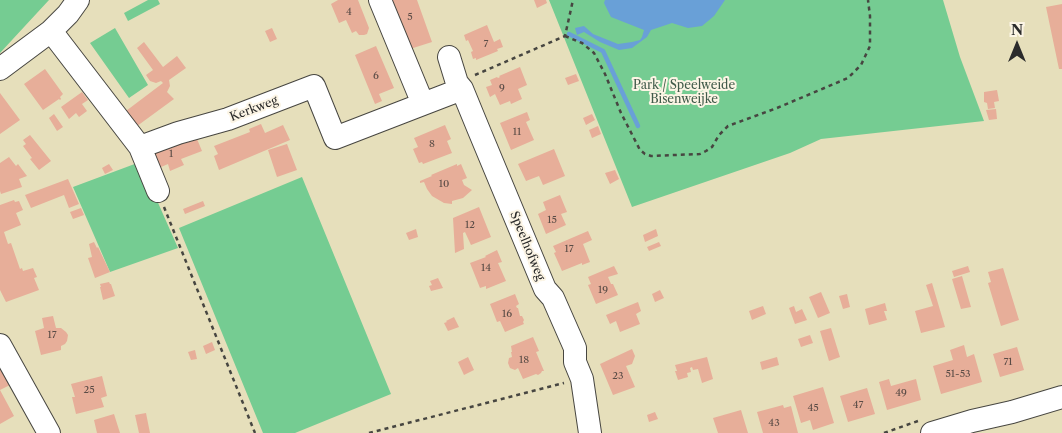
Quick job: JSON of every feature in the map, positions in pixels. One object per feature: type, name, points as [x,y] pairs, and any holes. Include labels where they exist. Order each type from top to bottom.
[{"type":"street","points":[[0,69],[52,30],[68,14],[78,0]]},
{"type":"street","points":[[380,0],[423,104],[459,86]]},
{"type":"street","points":[[52,30],[140,147],[158,191]]},
{"type":"street","name":"Speelhofweg","points":[[449,57],[459,86],[545,289],[553,298],[575,348],[575,362],[582,379],[590,433]]},
{"type":"street","name":"Kerkweg","points":[[140,147],[178,133],[228,119],[314,86],[335,138],[423,104]]},
{"type":"street","points":[[0,345],[49,433]]},
{"type":"street","points":[[936,432],[1062,397]]},
{"type":"path","points":[[565,36],[573,0]]},
{"type":"path","points":[[459,86],[565,36],[582,43],[594,53],[640,150],[651,156],[700,154],[712,147],[719,135],[728,126],[848,78],[861,65],[870,46],[868,0]]},
{"type":"path","points":[[158,191],[255,433]]},
{"type":"path","points":[[369,433],[582,379]]},
{"type":"green space","points":[[0,0],[49,0],[0,53]]},
{"type":"green space","points":[[148,0],[158,0],[160,4],[128,21],[124,13]]},
{"type":"green space","name":"Park / Speelweide Bisenweijke","points":[[549,0],[943,0],[960,57],[984,121],[821,139],[790,153],[632,207]]},
{"type":"green space","points":[[115,28],[148,85],[129,98],[90,43]]},
{"type":"green space","points":[[140,162],[178,248],[110,272],[73,187]]},
{"type":"green space","points":[[302,177],[391,394],[295,433],[263,433],[179,228]]},
{"type":"water","points":[[605,0],[725,0],[714,16],[702,26],[688,28],[672,23],[651,30],[647,37],[632,48],[619,50],[600,42],[584,32],[577,35],[575,28],[584,26],[593,34],[618,44],[640,40],[644,30],[611,17],[604,3]]},
{"type":"building","points":[[338,0],[358,0],[369,28],[367,34],[359,35],[356,31],[352,33],[346,20],[339,23],[331,4]]},
{"type":"building","points":[[391,0],[417,0],[432,42],[410,49]]},
{"type":"building","points":[[534,0],[546,0],[547,3],[537,8]]},
{"type":"building","points":[[1062,4],[1062,69],[1059,69],[1046,7]]},
{"type":"building","points":[[487,25],[494,42],[500,39],[503,47],[476,60],[476,58],[473,59],[471,52],[473,51],[464,35]]},
{"type":"building","points":[[272,28],[277,39],[270,42],[265,31]]},
{"type":"building","points":[[144,42],[163,67],[177,56],[186,68],[169,80],[170,86],[167,92],[174,99],[133,129],[122,114],[163,83],[161,81],[156,83],[150,81],[146,75],[153,70],[137,48]]},
{"type":"building","points":[[376,46],[394,88],[379,94],[382,101],[375,104],[355,55]]},
{"type":"building","points":[[520,67],[527,85],[518,89],[522,99],[511,104],[510,101],[500,105],[495,94],[490,97],[486,87],[492,85],[490,80]]},
{"type":"building","points":[[45,69],[63,94],[60,100],[43,110],[24,84]]},
{"type":"building","points":[[576,74],[579,81],[568,85],[565,78]]},
{"type":"building","points":[[997,90],[999,101],[994,102],[995,108],[988,109],[987,103],[984,102],[984,92]]},
{"type":"building","points":[[82,92],[88,100],[82,104],[87,111],[79,117],[76,113],[69,119],[61,107]]},
{"type":"building","points":[[0,93],[20,120],[0,134]]},
{"type":"building","points":[[996,109],[997,119],[989,120],[986,110]]},
{"type":"building","points":[[527,112],[530,120],[526,122],[534,140],[511,150],[500,123]]},
{"type":"building","points":[[54,114],[63,127],[57,131],[49,118]]},
{"type":"building","points":[[592,114],[595,120],[586,125],[583,118]]},
{"type":"building","points":[[261,124],[265,133],[283,125],[290,140],[219,170],[214,156],[218,154],[214,146],[250,132],[249,129]]},
{"type":"building","points":[[445,125],[451,139],[447,141],[452,153],[423,164],[422,162],[419,163],[413,149],[418,147],[414,138]]},
{"type":"building","points":[[598,126],[601,134],[592,138],[589,130]]},
{"type":"building","points":[[30,135],[51,161],[39,170],[23,146],[26,144],[23,140]]},
{"type":"building","points":[[189,137],[190,142],[197,139],[202,151],[181,159],[184,165],[170,171],[168,164],[152,171],[146,154]]},
{"type":"building","points":[[287,144],[297,170],[277,177],[268,150]]},
{"type":"building","points":[[554,149],[565,176],[543,185],[539,176],[526,181],[518,164]]},
{"type":"building","points":[[9,157],[16,166],[18,164],[27,176],[19,179],[22,187],[1,194],[0,163]]},
{"type":"building","points":[[109,164],[113,170],[105,174],[102,168]]},
{"type":"building","points":[[457,164],[457,166],[461,164],[467,178],[462,180],[464,185],[472,190],[463,198],[452,201],[452,204],[444,203],[432,196],[424,182],[420,183],[420,181],[431,175]]},
{"type":"building","points":[[615,170],[619,179],[610,184],[605,173]]},
{"type":"building","points":[[68,179],[79,204],[69,208],[64,195],[31,208],[25,195]]},
{"type":"building","points":[[560,195],[567,212],[561,214],[566,225],[546,234],[538,214],[546,210],[543,202]]},
{"type":"building","points":[[14,200],[15,202],[19,201],[23,210],[16,213],[21,225],[4,232],[8,244],[11,243],[20,269],[22,268],[23,271],[33,268],[37,277],[34,278],[39,290],[6,302],[0,290],[0,205]]},
{"type":"building","points":[[203,201],[205,206],[185,214],[183,209]]},
{"type":"building","points":[[479,207],[491,237],[471,245],[465,232],[463,233],[464,249],[455,253],[453,218]]},
{"type":"building","points":[[81,208],[84,215],[73,219],[70,212]]},
{"type":"building","points":[[416,229],[418,237],[409,240],[406,233]]},
{"type":"building","points":[[656,229],[658,236],[645,242],[643,235]]},
{"type":"building","points":[[588,231],[592,240],[583,244],[590,262],[562,271],[553,246]]},
{"type":"building","points":[[94,242],[110,272],[95,278],[88,258],[92,257],[89,244]]},
{"type":"building","points":[[659,242],[661,246],[649,251],[647,247]]},
{"type":"building","points":[[497,250],[502,262],[498,263],[506,281],[486,289],[486,286],[480,288],[470,263],[486,257]]},
{"type":"building","points":[[614,266],[618,274],[608,277],[618,295],[596,304],[588,285],[591,284],[588,277]]},
{"type":"building","points":[[968,266],[970,272],[954,277],[952,271]]},
{"type":"building","points":[[1003,268],[1019,320],[1001,326],[988,283],[991,282],[988,272]]},
{"type":"building","points":[[962,276],[971,307],[961,309],[952,279]]},
{"type":"building","points":[[438,278],[443,288],[431,291],[429,286],[432,285],[430,281]]},
{"type":"building","points":[[109,282],[115,296],[103,300],[100,284]]},
{"type":"building","points":[[932,283],[945,327],[921,333],[915,311],[933,306],[926,285]]},
{"type":"building","points":[[660,290],[664,298],[655,302],[652,294]]},
{"type":"building","points":[[821,292],[830,313],[818,318],[809,297]]},
{"type":"building","points":[[515,294],[519,304],[516,306],[524,320],[524,324],[505,332],[500,321],[497,322],[490,304]]},
{"type":"building","points":[[847,294],[850,307],[843,309],[839,296]]},
{"type":"building","points":[[638,302],[641,311],[636,314],[640,324],[620,332],[616,321],[610,324],[606,315]]},
{"type":"building","points":[[885,303],[887,311],[884,311],[887,320],[869,325],[865,309]]},
{"type":"building","points":[[763,306],[766,314],[752,320],[749,311]]},
{"type":"building","points":[[794,306],[796,312],[802,309],[807,320],[795,324],[789,308]]},
{"type":"building","points":[[53,316],[56,328],[61,328],[68,335],[67,341],[61,346],[61,350],[41,355],[35,331],[44,328],[42,318]]},
{"type":"building","points":[[454,317],[459,327],[448,331],[444,323]]},
{"type":"building","points":[[831,328],[840,357],[829,361],[820,331]]},
{"type":"building","points":[[810,335],[813,343],[801,347],[798,339]]},
{"type":"building","points":[[533,337],[539,351],[536,352],[544,371],[538,375],[523,379],[518,368],[515,370],[510,368],[508,363],[509,358],[512,357],[511,346]]},
{"type":"building","points":[[212,342],[215,350],[206,354],[203,346]]},
{"type":"building","points":[[964,345],[967,357],[974,354],[982,382],[941,394],[933,366],[953,360],[950,350]]},
{"type":"building","points":[[1017,347],[1024,370],[1000,377],[993,354]]},
{"type":"building","points":[[632,349],[635,356],[632,364],[626,366],[635,387],[613,395],[600,364]]},
{"type":"building","points":[[195,350],[197,359],[191,360],[188,352]]},
{"type":"building","points":[[468,357],[474,370],[464,375],[458,362]]},
{"type":"building","points":[[707,357],[713,379],[702,383],[698,369],[693,370],[692,367],[690,368],[691,372],[687,373],[688,377],[678,380],[675,365]]},
{"type":"building","points":[[777,357],[779,365],[762,370],[760,362]]},
{"type":"building","points":[[0,368],[10,385],[0,390]]},
{"type":"building","points":[[102,376],[107,396],[101,398],[104,407],[76,414],[72,397],[75,397],[71,384]]},
{"type":"building","points":[[889,379],[891,386],[916,379],[921,400],[887,410],[879,382]]},
{"type":"building","points":[[823,387],[834,423],[813,430],[810,420],[801,423],[793,396]]},
{"type":"building","points":[[867,388],[875,414],[848,422],[840,396]]},
{"type":"building","points":[[0,390],[14,416],[0,424]]},
{"type":"building","points":[[783,405],[784,408],[791,406],[798,433],[763,433],[757,412]]},
{"type":"building","points":[[741,410],[748,433],[718,433],[713,418]]},
{"type":"building","points":[[655,412],[658,419],[649,422],[647,415]]},
{"type":"building","points":[[146,413],[150,433],[139,433],[135,415]]},
{"type":"building","points":[[114,414],[120,433],[97,433],[94,420]]},
{"type":"waterway","points":[[569,34],[603,51],[638,126]]}]
